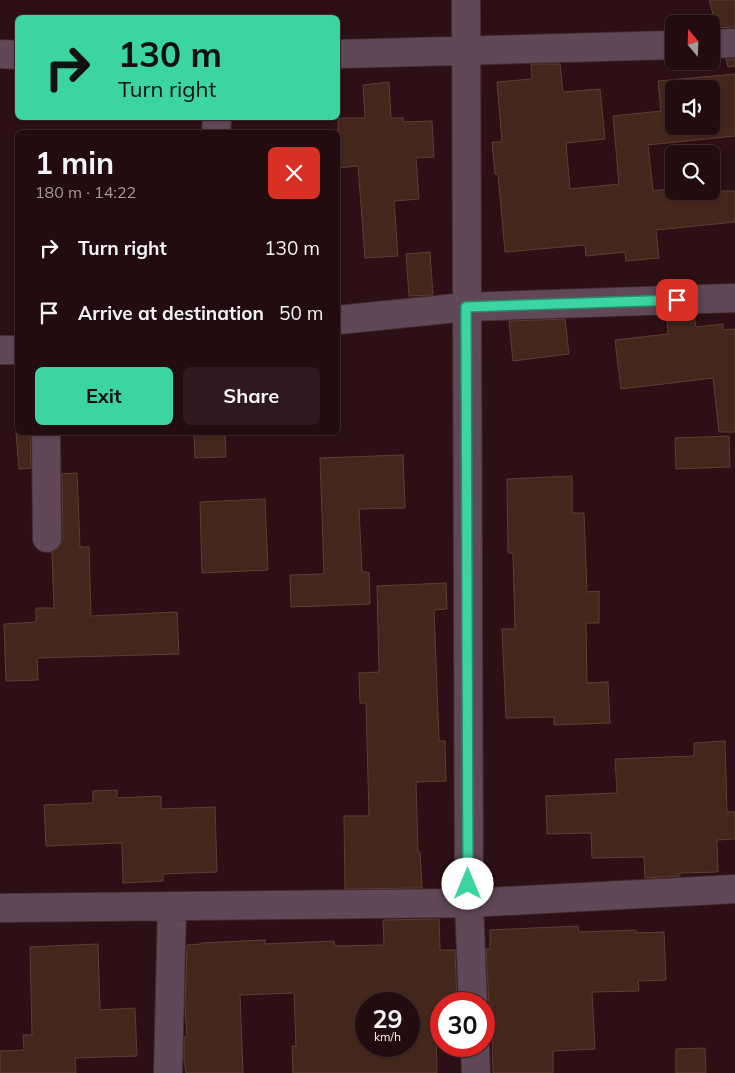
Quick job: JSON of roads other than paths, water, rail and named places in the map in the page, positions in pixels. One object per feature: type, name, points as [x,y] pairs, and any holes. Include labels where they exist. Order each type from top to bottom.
[{"type":"street","points":[[466,0],[469,904],[473,992]]},
{"type":"street","points":[[720,44],[735,43]]},
{"type":"street","points":[[340,54],[665,45]]},
{"type":"street","points":[[0,54],[15,55]]},
{"type":"street","points":[[340,320],[466,307],[735,298]]},
{"type":"street","points":[[0,350],[15,350]]},
{"type":"street","points":[[46,435],[47,538]]},
{"type":"street","points":[[0,908],[469,904],[735,890]]},
{"type":"street","points":[[168,1073],[172,906]]},
{"type":"street","points":[[475,1057],[476,1073]]}]
